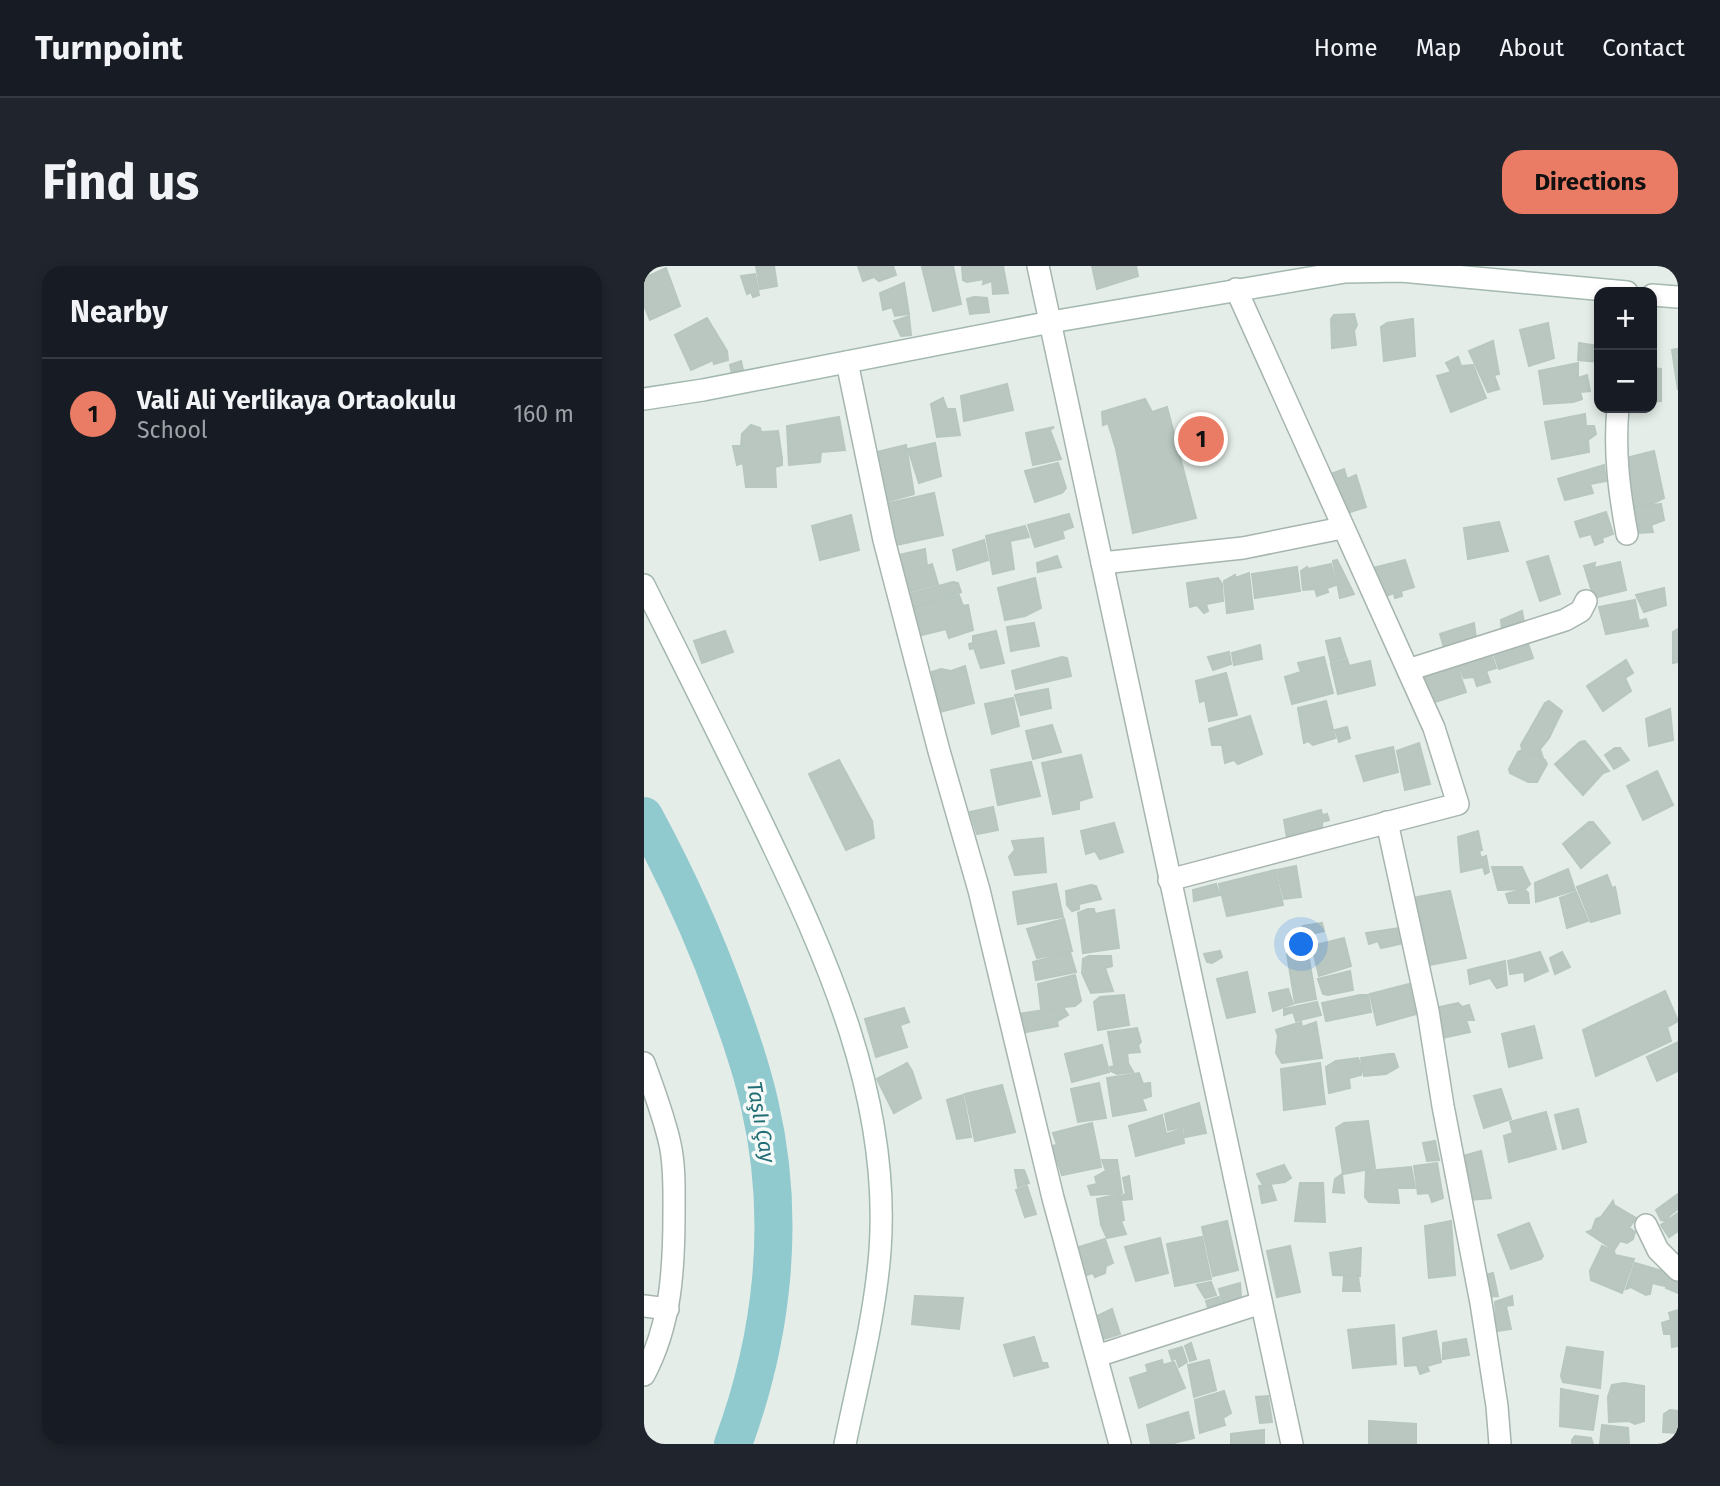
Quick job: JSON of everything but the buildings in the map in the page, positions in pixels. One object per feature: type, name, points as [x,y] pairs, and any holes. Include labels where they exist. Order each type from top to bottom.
[{"type":"street","points":[[1038,266],[1292,1444]]},
{"type":"street","points":[[644,399],[1345,269],[1401,271],[1594,289]]},
{"type":"street","points":[[1169,880],[1458,804],[1434,728],[1236,289]]},
{"type":"street","points":[[1657,295],[1678,297]]},
{"type":"street","points":[[847,362],[884,540],[939,751],[979,890],[1053,1198],[1120,1444]]},
{"type":"street","points":[[1618,413],[1615,438],[1617,483],[1627,534]]},
{"type":"street","points":[[1102,563],[1243,548],[1342,528]]},
{"type":"street","points":[[644,585],[804,911],[844,1010],[863,1072],[875,1130],[880,1187],[880,1251],[867,1335],[845,1444]]},
{"type":"street","points":[[1408,670],[1565,620],[1581,611],[1586,601]]},
{"type":"street","points":[[1387,822],[1429,1011],[1443,1106],[1481,1303],[1497,1406],[1500,1444]]},
{"type":"street","points":[[644,1063],[667,1133],[674,1175],[674,1255],[668,1309],[662,1332],[644,1375]]},
{"type":"street","points":[[1646,1225],[1658,1250],[1678,1270]]},
{"type":"street","points":[[1097,1356],[1261,1303]]},
{"type":"street","points":[[644,1307],[668,1309]]},
{"type":"waterway","name":"Taşlı Çay","points":[[644,816],[689,906],[737,1026],[760,1106],[768,1149],[772,1191],[771,1277],[758,1362],[733,1444]]},
{"type":"place","name":"Vali Ali Yerlikaya Ortaokulu","points":[[1201,439]]}]
